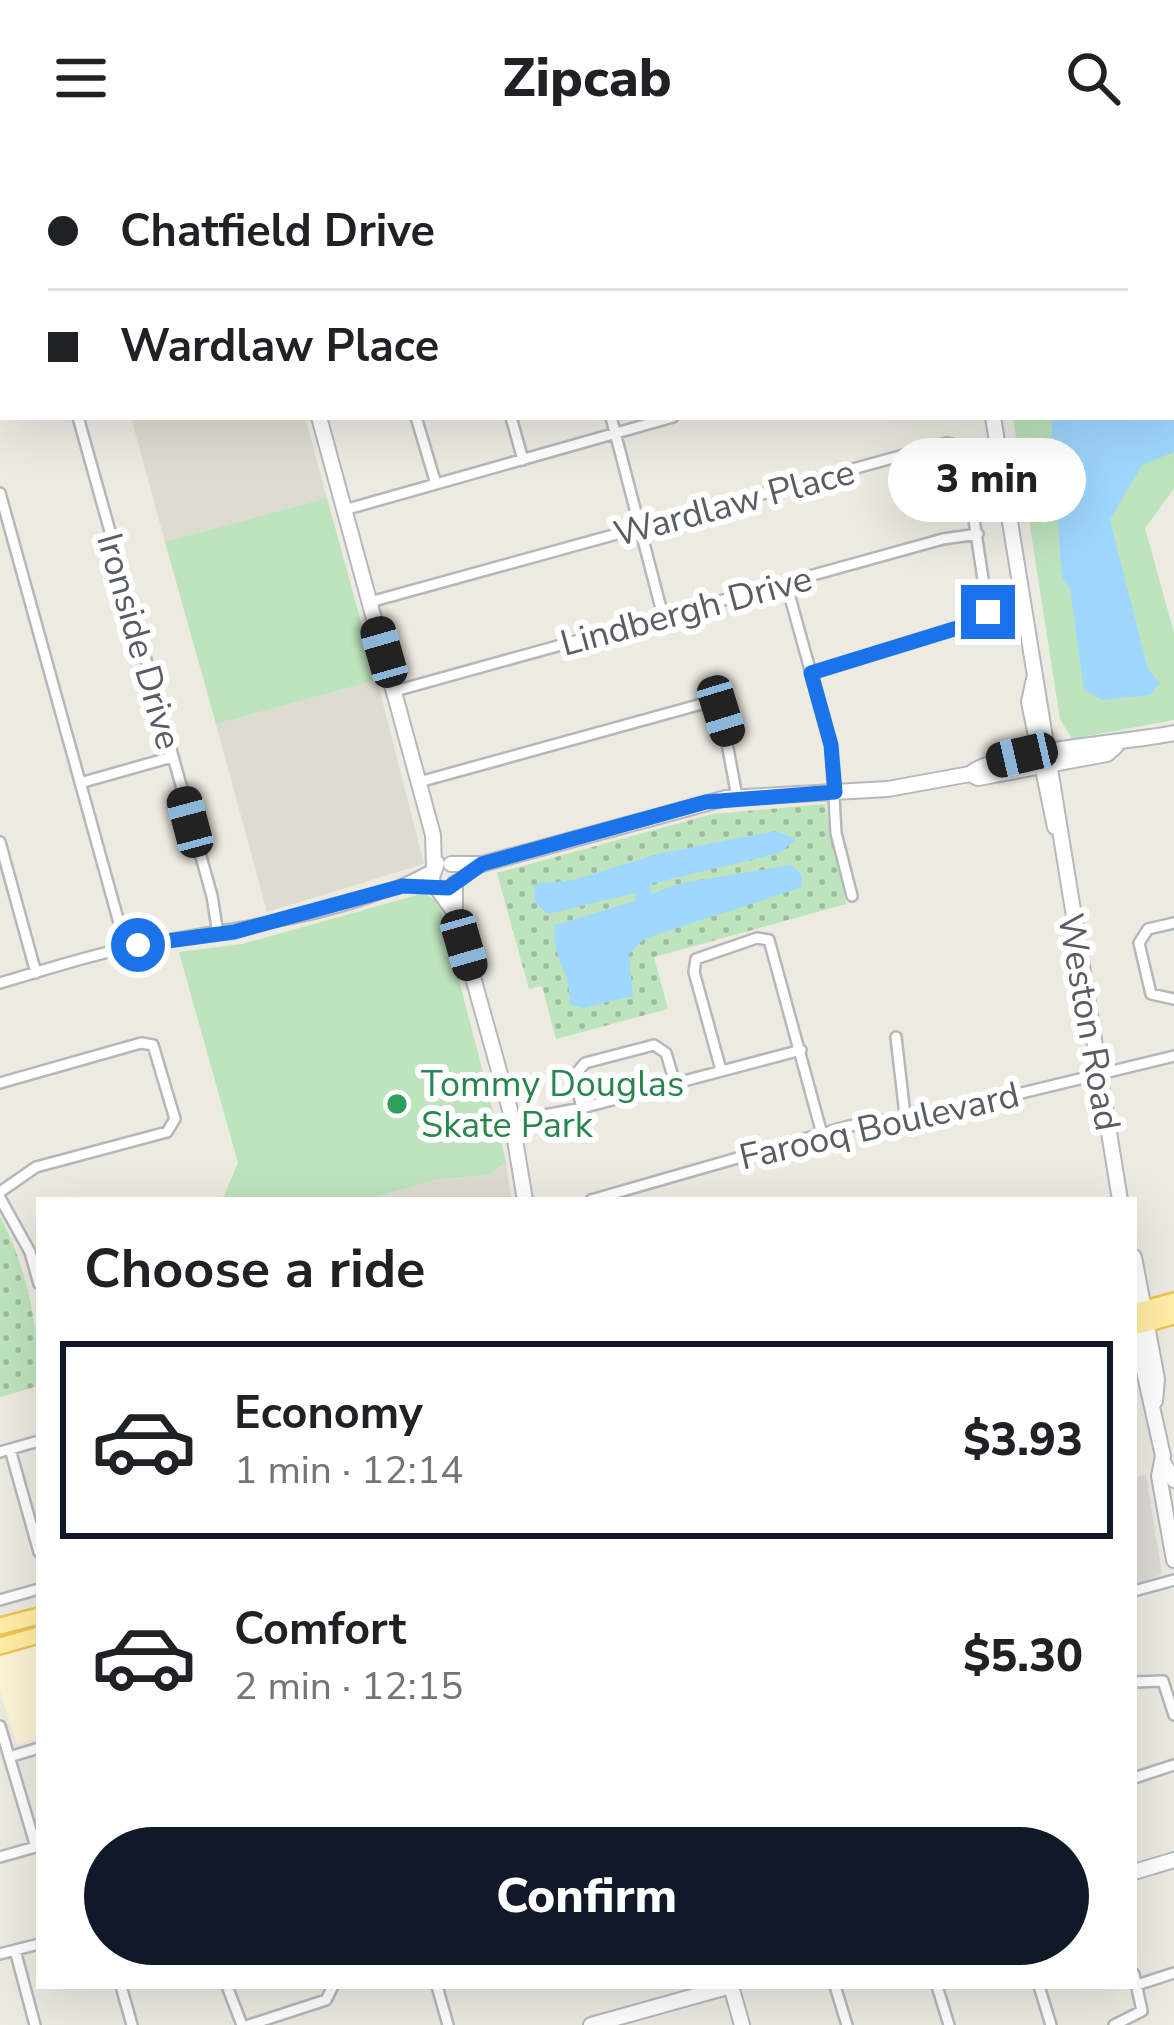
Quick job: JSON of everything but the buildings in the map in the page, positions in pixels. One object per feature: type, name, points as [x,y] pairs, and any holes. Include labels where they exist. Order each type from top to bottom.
[{"type":"main road","points":[[1138,1321],[1174,1301]]},
{"type":"main road","points":[[1138,1321],[1174,1316]]},
{"type":"main road","points":[[0,1626],[36,1617]]},
{"type":"main road","points":[[0,1646],[36,1636]]},
{"type":"street","name":"Ironside Drive","points":[[79,420],[218,934]]},
{"type":"street","points":[[320,420],[433,835],[437,887],[455,914]]},
{"type":"street","points":[[417,420],[436,484]]},
{"type":"street","points":[[512,420],[523,460]]},
{"type":"street","points":[[612,420],[663,616]]},
{"type":"street","points":[[344,509],[662,420]]},
{"type":"street","name":"Weston Road","points":[[993,420],[1119,1197]]},
{"type":"street","name":"Wardlaw Place","points":[[370,602],[947,443],[963,447],[988,612],[980,621],[811,673]]},
{"type":"street","points":[[0,493],[126,948]]},
{"type":"street","name":"Lindbergh Drive","points":[[395,691],[978,534]]},
{"type":"street","points":[[785,583],[831,745],[836,833],[852,896]]},
{"type":"street","points":[[419,782],[709,702],[716,704],[725,726],[737,797]]},
{"type":"street","points":[[403,886],[432,868],[482,864],[737,797],[835,792],[970,774],[978,778],[1105,742],[1116,746],[1174,733]]},
{"type":"street","points":[[80,783],[172,757]]},
{"type":"street","points":[[433,835],[451,864],[455,914],[513,1121],[525,1197]]},
{"type":"street","points":[[0,842],[5,879],[36,973]]},
{"type":"street","points":[[0,983],[126,948],[218,934],[403,886],[455,883],[482,864]]},
{"type":"street","points":[[1174,923],[1148,929],[1139,943],[1151,994],[1174,999]]},
{"type":"street","points":[[721,1070],[694,965],[703,953],[757,938],[775,947],[822,1134]]},
{"type":"street","points":[[896,1037],[905,1115]]},
{"type":"street","points":[[0,1084],[141,1043],[153,1045],[175,1119],[167,1132],[36,1167],[0,1195],[36,1265]]},
{"type":"street","points":[[582,1108],[574,1076],[585,1063],[658,1046],[675,1083]]},
{"type":"street","points":[[513,1121],[582,1108],[801,1050]]},
{"type":"street","name":"Farooq Boulevard","points":[[602,1197],[822,1134],[956,1109],[1174,1056]]},
{"type":"street","points":[[1138,1321],[1143,1380],[1154,1406],[1164,1464],[1174,1480]]},
{"type":"street","points":[[36,1442],[5,1450],[36,1543]]},
{"type":"street","points":[[1164,1464],[1160,1476],[1174,1560]]},
{"type":"street","points":[[1137,1590],[1174,1580]]},
{"type":"street","points":[[0,1600],[36,1590]]},
{"type":"street","points":[[1137,1682],[1163,1681],[1174,1715]]},
{"type":"street","points":[[0,1726],[36,1840]]},
{"type":"street","points":[[9,1757],[36,1749]]},
{"type":"street","points":[[1137,1777],[1174,1765]]},
{"type":"street","points":[[0,1857],[36,1847]]},
{"type":"street","points":[[1137,1871],[1169,1865]]},
{"type":"street","points":[[0,1954],[36,1944]]},
{"type":"street","points":[[15,1950],[35,2025]]},
{"type":"street","points":[[1137,1979],[1174,1973]]},
{"type":"street","points":[[1114,2025],[1142,2011],[1137,1984]]},
{"type":"street","points":[[122,1989],[132,2025]]},
{"type":"street","points":[[228,1989],[245,2025],[326,2000],[332,1989]]},
{"type":"street","points":[[438,1989],[448,2025]]},
{"type":"street","points":[[591,2025],[720,1989]]},
{"type":"street","points":[[732,1989],[742,2025]]},
{"type":"street","points":[[837,1989],[847,2025]]},
{"type":"street","points":[[939,1989],[949,2025]]},
{"type":"street","points":[[1040,1989],[1051,2025]]},
{"type":"shaded area","points":[[132,420],[306,420],[327,498],[165,542]]},
{"type":"shaded area","points":[[377,680],[424,864],[267,912],[216,724]]},
{"type":"shaded area","points":[[506,1161],[511,1197],[375,1197],[439,1179],[490,1175]]},
{"type":"shaded area","points":[[1146,1475],[1162,1574],[1137,1584],[1137,1476]]},
{"type":"shaded area","points":[[36,1646],[36,1739],[17,1745],[0,1692],[0,1656]]},
{"type":"green space","points":[[1013,420],[1174,420],[1174,489],[1145,528],[1174,633],[1174,720],[1072,739],[1060,719]]},
{"type":"green space","points":[[327,498],[377,680],[216,724],[165,542]]},
{"type":"green space","points":[[825,804],[846,904],[654,957],[668,1009],[556,1039],[542,986],[529,989],[497,873],[713,814]]},
{"type":"green space","points":[[424,893],[439,903],[506,1161],[490,1175],[439,1179],[375,1197],[223,1197],[238,1163],[179,952],[242,944]]},
{"type":"green space","points":[[0,1216],[30,1298],[36,1387],[0,1397]]},
{"type":"water","points":[[1051,420],[1174,420],[1174,452],[1142,465],[1110,520],[1148,669],[1160,683],[1150,695],[1102,700],[1084,690],[1070,588],[1062,579]]},
{"type":"water","points":[[776,831],[796,839],[780,853],[650,884],[652,894],[678,884],[791,865],[802,875],[802,887],[644,939],[629,954],[633,996],[583,1008],[569,1004],[568,984],[555,946],[555,925],[635,901],[635,893],[548,914],[535,903],[534,884],[573,880],[662,853]]},
{"type":"place","name":"Tommy Douglas Skate Park","points":[[397,1104]]},
{"type":"route","points":[[138,945],[234,932],[403,886],[448,888],[482,864],[706,802],[835,792],[831,745],[811,673],[980,621],[988,612]]}]
